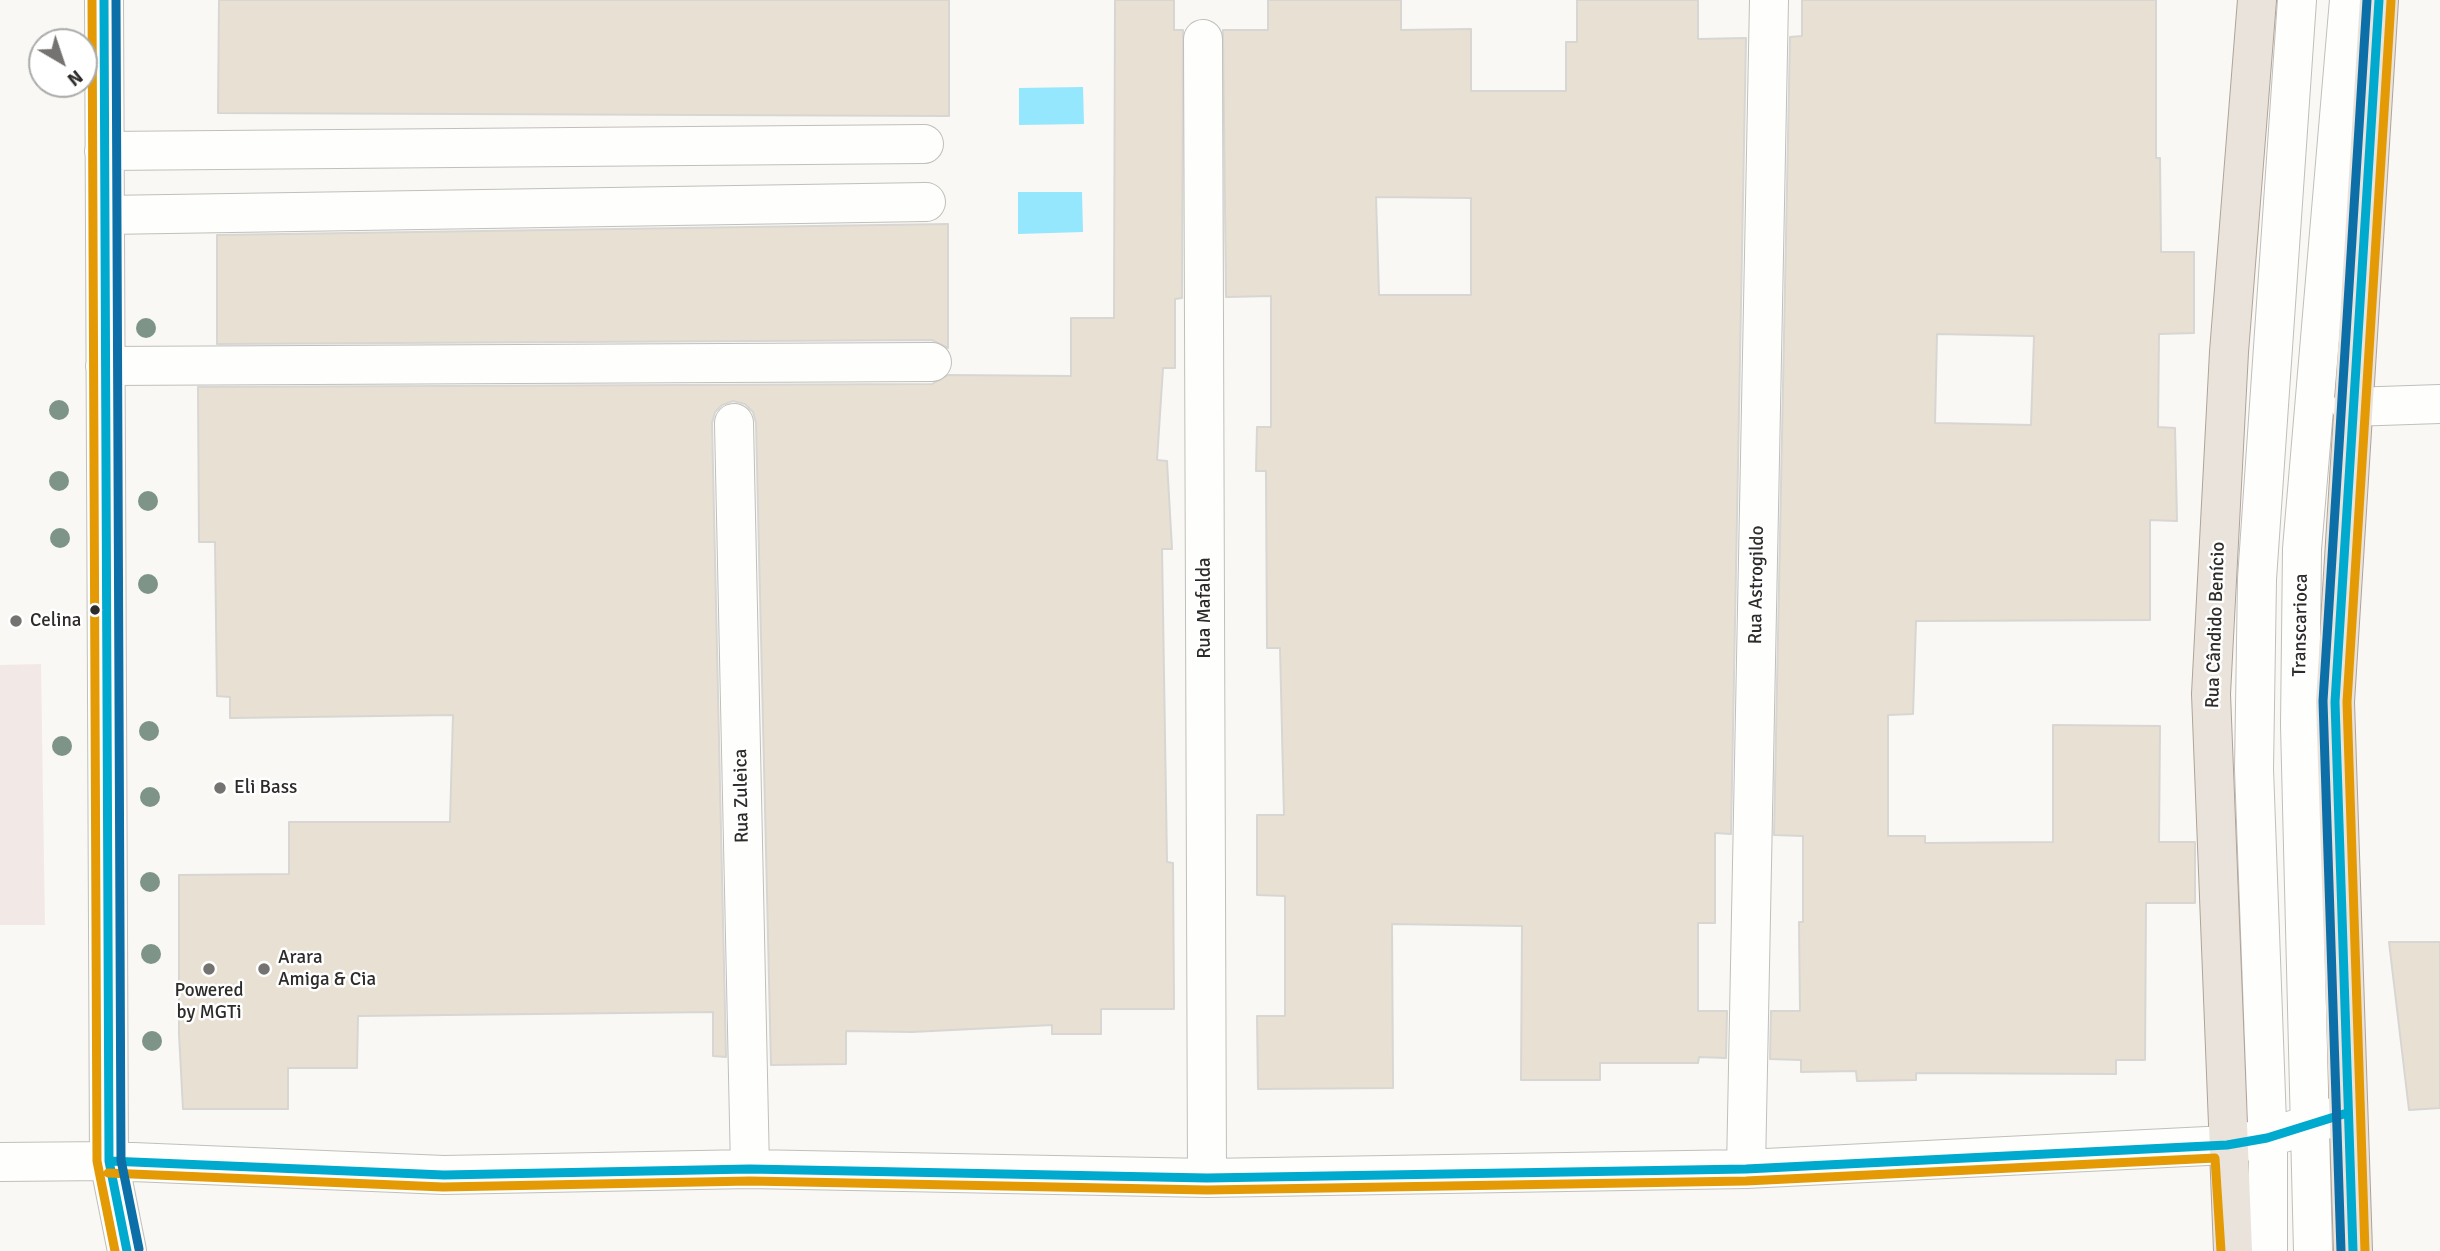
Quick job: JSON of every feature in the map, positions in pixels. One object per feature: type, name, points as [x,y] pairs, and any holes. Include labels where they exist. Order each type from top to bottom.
[{"type":"main road","name":"Rua Cândido Benício","points":[[2232,1251],[2211,694],[2229,352],[2257,0]]},
{"type":"main road","points":[[2353,1251],[2335,702],[2351,407],[2379,0]]},
{"type":"street","points":[[104,0],[109,1161],[127,1251]]},
{"type":"street","name":"Rua Astrogildo","points":[[1746,1169],[1769,0]]},
{"type":"street","points":[[2268,1251],[2267,1138],[2254,769],[2257,579],[2297,0]]},
{"type":"street","name":"Transcarioca","points":[[2313,1251],[2300,724],[2302,549],[2349,0]]},
{"type":"street","name":"Rua Mafalda","points":[[1203,39],[1207,1178]]},
{"type":"street","points":[[104,151],[924,144]]},
{"type":"street","points":[[105,215],[926,202]]},
{"type":"street","points":[[105,366],[932,362]]},
{"type":"street","points":[[2351,407],[2440,404]]},
{"type":"street","name":"Rua Zuleica","points":[[734,423],[750,1169]]},
{"type":"street","points":[[0,1162],[109,1161],[444,1175],[750,1169],[1207,1178],[1746,1169],[2227,1145],[2267,1138],[2347,1113]]},
{"type":"shaded area","points":[[41,664],[45,925],[0,925],[0,665]]},
{"type":"water","points":[[1083,87],[1084,124],[1019,125],[1019,88]]},
{"type":"water","points":[[1018,192],[1082,192],[1083,232],[1018,234]]},
{"type":"building","points":[[219,0],[949,0],[949,116],[218,113]]},
{"type":"building","points":[[1115,0],[1174,0],[1174,30],[1183,30],[1182,298],[1175,299],[1175,368],[1163,368],[1157,460],[1167,461],[1172,549],[1162,549],[1167,862],[1173,863],[1174,1009],[1101,1009],[1101,1034],[1052,1034],[1052,1025],[912,1032],[846,1031],[846,1064],[771,1065],[756,423],[753,412],[745,404],[733,401],[722,405],[715,412],[712,423],[726,1057],[713,1056],[713,1012],[358,1016],[357,1068],[288,1068],[288,1109],[183,1109],[179,1034],[179,875],[289,874],[289,822],[450,822],[453,715],[230,718],[230,697],[217,696],[215,542],[199,542],[198,387],[932,384],[948,375],[1071,376],[1071,318],[1114,318]]},
{"type":"building","points":[[1268,0],[1401,0],[1401,30],[1471,29],[1471,91],[1566,91],[1566,42],[1577,42],[1577,0],[1698,0],[1698,39],[1746,38],[1731,834],[1715,833],[1715,923],[1698,923],[1698,1011],[1727,1011],[1726,1058],[1699,1057],[1698,1063],[1600,1063],[1600,1080],[1521,1080],[1522,926],[1392,924],[1393,1088],[1258,1089],[1257,1016],[1285,1016],[1285,896],[1257,895],[1257,815],[1284,815],[1280,648],[1267,648],[1266,471],[1256,471],[1257,427],[1271,427],[1271,296],[1226,297],[1223,30],[1268,30]],"holes":[[[1376,197],[1471,198],[1471,295],[1379,295]]]},
{"type":"building","points":[[1802,0],[2156,0],[2156,158],[2160,158],[2161,252],[2194,252],[2194,333],[2159,334],[2158,427],[2175,428],[2177,521],[2150,520],[2150,620],[1916,621],[1913,714],[1888,715],[1888,836],[1925,836],[1925,843],[2053,842],[2053,725],[2160,726],[2159,842],[2195,842],[2195,903],[2146,903],[2145,1060],[2116,1060],[2116,1074],[1916,1073],[1916,1080],[1857,1081],[1856,1071],[1801,1072],[1801,1060],[1770,1059],[1771,1011],[1800,1011],[1799,922],[1803,922],[1803,836],[1774,835],[1790,37],[1802,36]],"holes":[[[1937,334],[2034,336],[2031,425],[1935,423]]]},
{"type":"building","points":[[948,224],[948,348],[932,340],[217,344],[217,235]]},
{"type":"building","points":[[2389,942],[2440,942],[2440,1108],[2409,1110]]},
{"type":"transit line","points":[[92,0],[97,1161],[115,1251]]},
{"type":"transit line","points":[[104,0],[109,1161],[127,1251]]},
{"type":"transit line","points":[[116,0],[121,1160],[139,1249]]},
{"type":"transit line","points":[[2341,1251],[2323,701],[2367,0]]},
{"type":"transit line","points":[[2353,1251],[2335,702],[2379,0]]},
{"type":"transit line","points":[[2365,1251],[2347,702],[2391,1]]},
{"type":"transit line","points":[[109,1161],[444,1175],[750,1169],[1207,1178],[1746,1169],[2227,1145],[2267,1138],[2347,1113]]},
{"type":"transit line","points":[[108,1173],[443,1187],[750,1181],[1207,1190],[1746,1181],[2215,1158],[2221,1251]]},
{"type":"place","name":"Celina","points":[[16,621]]},
{"type":"place","name":"Eli Bass","points":[[220,788]]},
{"type":"place","name":"Powered by MGTi","points":[[209,969]]},
{"type":"place","name":"Arara Amiga & Cia","points":[[264,969]]}]
